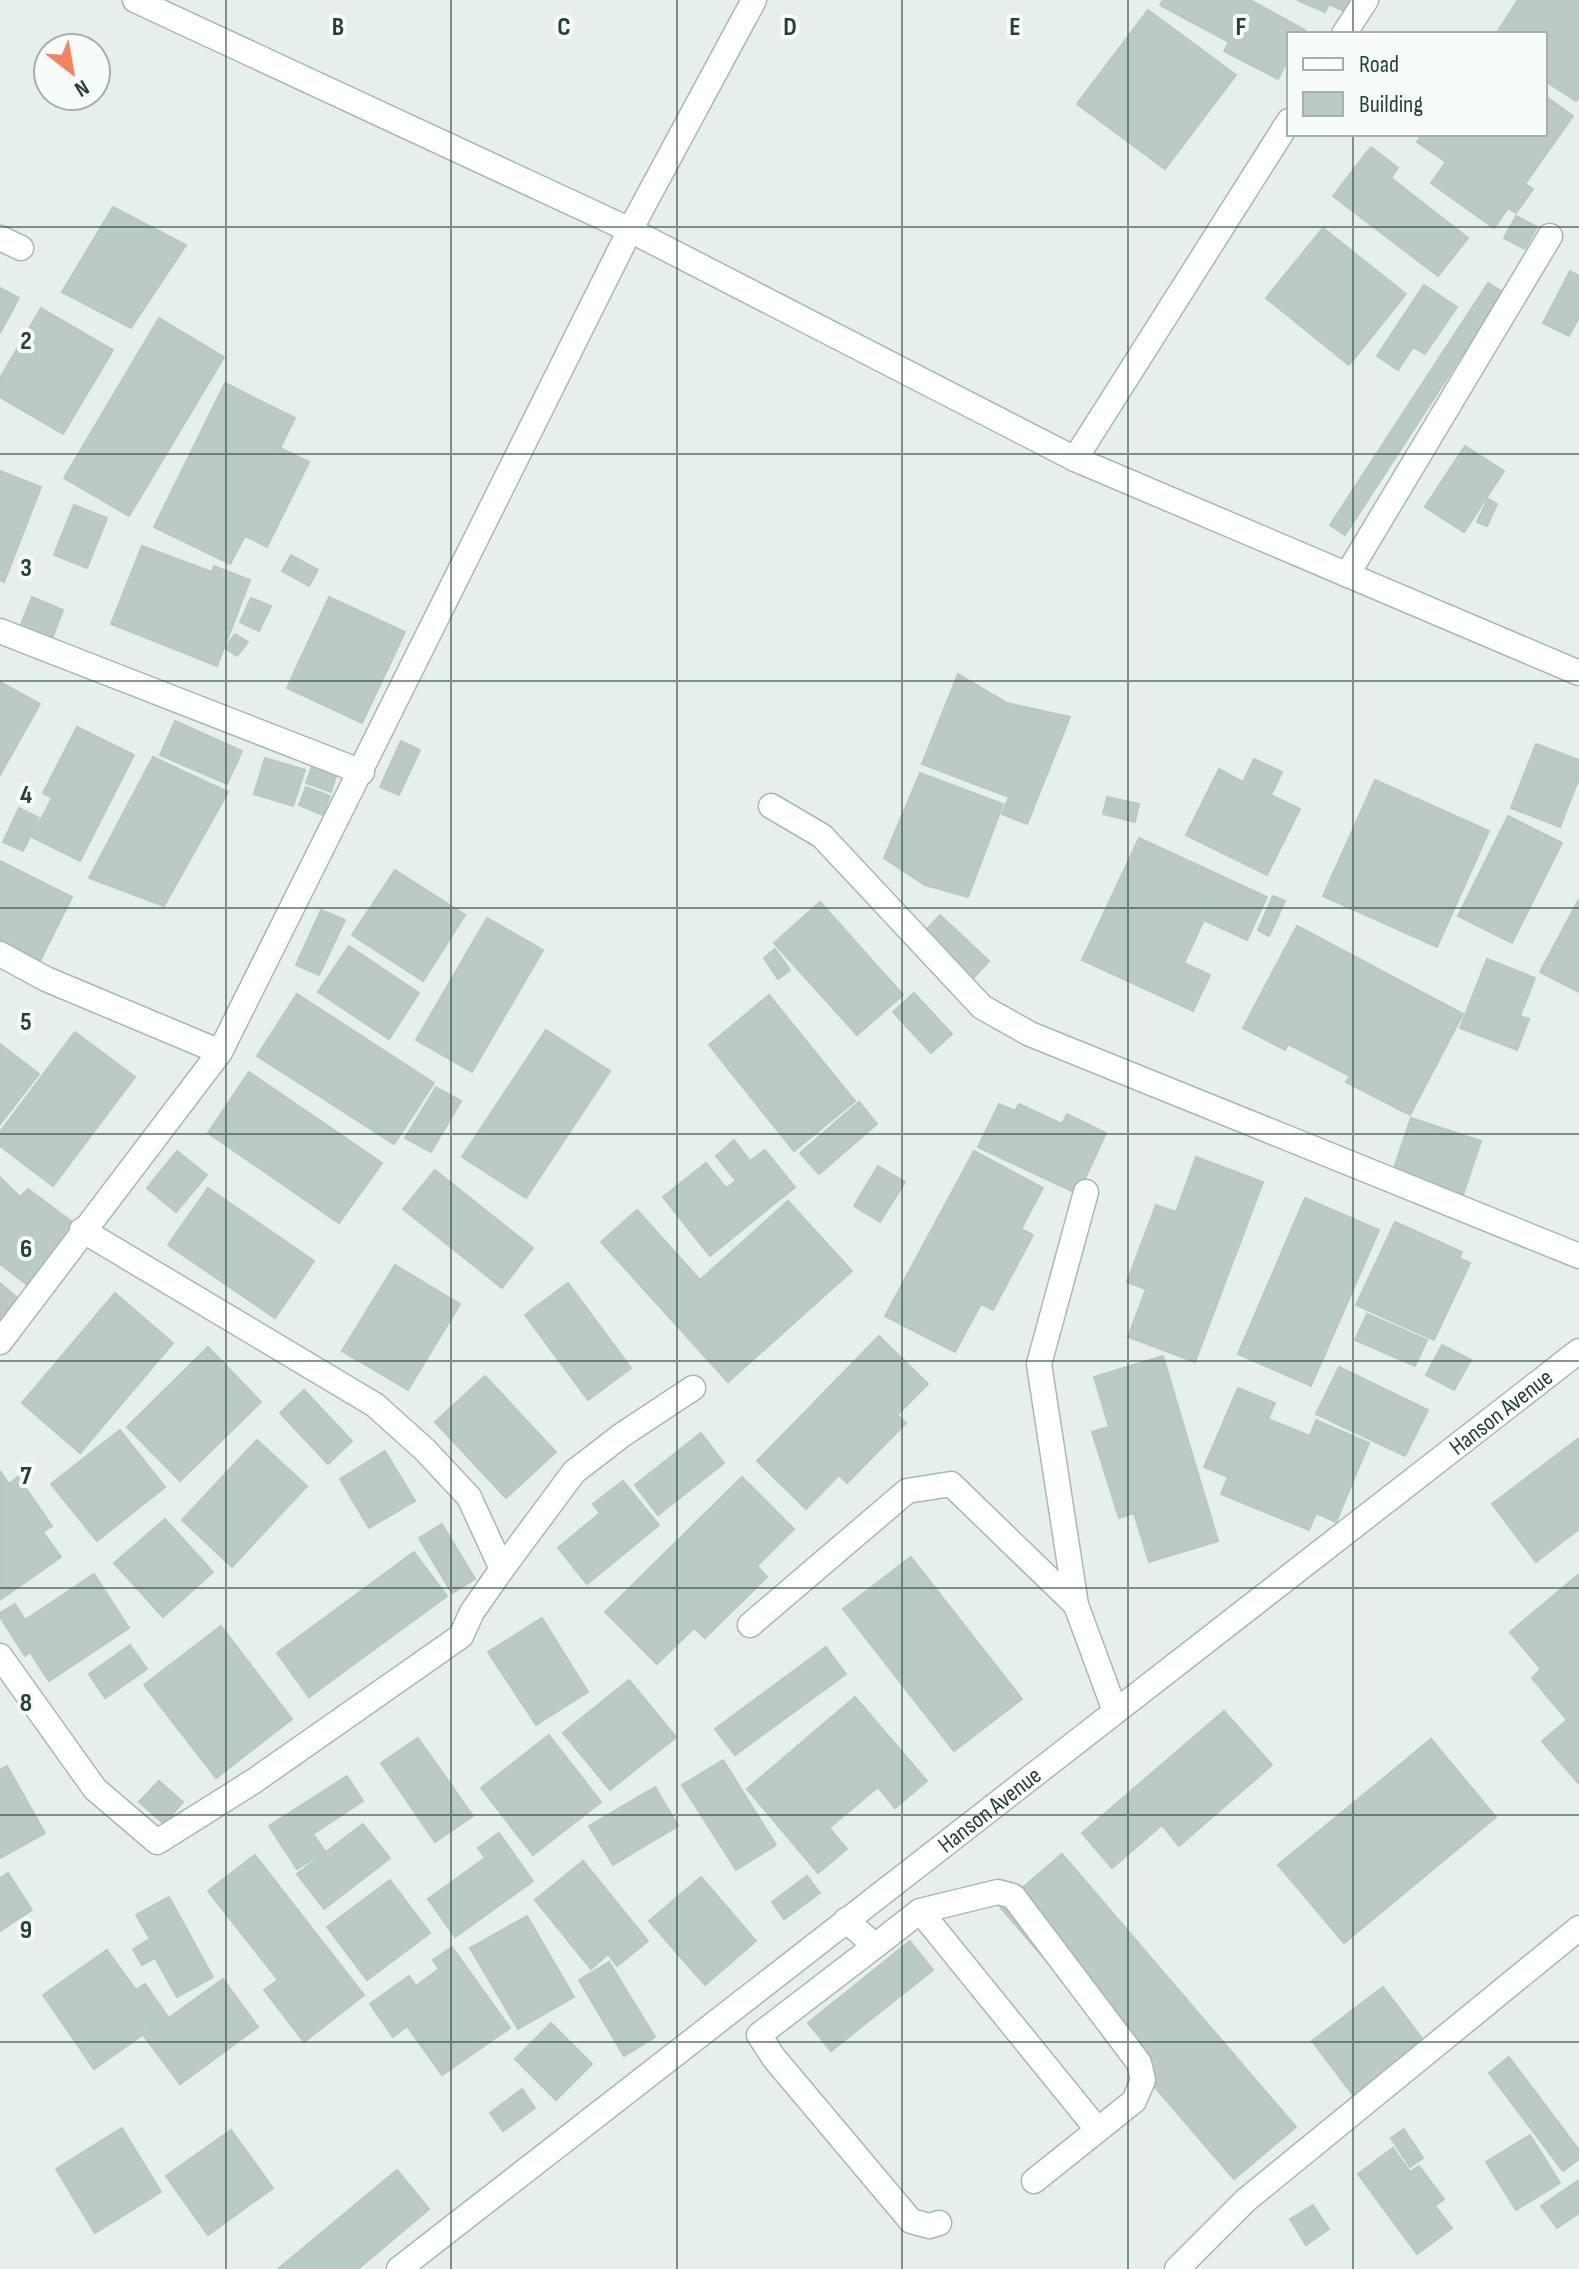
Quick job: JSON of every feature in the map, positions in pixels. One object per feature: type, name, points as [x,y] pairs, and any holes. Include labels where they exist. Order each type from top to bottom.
[{"type":"street","points":[[135,0],[630,230],[1075,459],[1579,673]]},
{"type":"street","points":[[0,1342],[220,1052],[630,230],[754,0]]},
{"type":"street","points":[[1345,32],[1366,0]]},
{"type":"street","points":[[1075,459],[1287,124]]},
{"type":"street","points":[[1347,575],[1550,236]]},
{"type":"street","points":[[0,631],[362,772]]},
{"type":"street","points":[[771,806],[822,836],[982,1007],[1030,1034],[1579,1256]]},
{"type":"street","points":[[0,954],[46,979],[220,1052]]},
{"type":"street","points":[[1086,1192],[1039,1364],[1076,1605],[1115,1711]]},
{"type":"street","points":[[82,1230],[375,1405],[425,1450],[469,1497],[502,1569]]},
{"type":"street","name":"Hanson Avenue","points":[[399,2269],[1579,1351]]},
{"type":"street","points":[[0,1656],[95,1789],[157,1842],[254,1781],[461,1636],[472,1612],[574,1472],[622,1435],[693,1388]]},
{"type":"street","points":[[750,1625],[907,1491],[951,1484],[1076,1605]]},
{"type":"street","points":[[939,2223],[929,2226],[911,2221],[774,2058],[759,2035],[920,1911],[998,1892],[1013,1896],[1139,2063],[1143,2080],[1134,2101],[1034,2181]]},
{"type":"street","points":[[920,1911],[1097,2129]]},
{"type":"street","points":[[846,1920],[875,1946]]},
{"type":"street","points":[[1177,2269],[1246,2200],[1579,1928]]},
{"type":"building","points":[[1163,0],[1250,0],[1305,30],[1287,32],[1287,62],[1278,79],[1224,51],[1229,42],[1160,5]]},
{"type":"building","points":[[1297,0],[1356,0],[1350,14],[1329,4],[1325,12]]},
{"type":"building","points":[[1518,0],[1579,0],[1579,97],[1576,101],[1547,82],[1547,32],[1497,32]]},
{"type":"building","points":[[1148,10],[1236,75],[1165,169],[1077,104]]},
{"type":"building","points":[[1547,97],[1573,116],[1525,184],[1533,189],[1516,213],[1508,208],[1494,228],[1431,183],[1446,162],[1417,142],[1422,136],[1547,136]]},
{"type":"building","points":[[1371,147],[1398,168],[1391,178],[1468,238],[1438,276],[1333,196]]},
{"type":"building","points":[[113,207],[186,245],[131,328],[62,292]]},
{"type":"building","points":[[1516,216],[1537,227],[1525,249],[1504,238]]},
{"type":"building","points":[[1323,228],[1406,294],[1349,365],[1266,298]]},
{"type":"building","points":[[1570,271],[1579,276],[1579,317],[1569,336],[1543,323]]},
{"type":"building","points":[[1488,283],[1503,292],[1345,535],[1330,525]]},
{"type":"building","points":[[1424,285],[1457,307],[1425,354],[1413,347],[1398,370],[1377,356]]},
{"type":"building","points":[[0,288],[19,298],[0,333]]},
{"type":"building","points":[[41,308],[113,350],[63,434],[0,397],[0,378]]},
{"type":"building","points":[[159,318],[224,357],[129,516],[64,478]]},
{"type":"building","points":[[225,383],[295,418],[280,448],[309,462],[267,547],[245,536],[230,564],[154,527]]},
{"type":"building","points":[[1465,446],[1504,471],[1464,532],[1425,507]]},
{"type":"building","points":[[0,471],[41,487],[4,582],[0,580]]},
{"type":"building","points":[[1488,499],[1497,504],[1487,526],[1477,522]]},
{"type":"building","points":[[74,505],[107,518],[87,568],[54,555]]},
{"type":"building","points":[[142,546],[212,572],[214,566],[250,580],[217,666],[111,624]]},
{"type":"building","points":[[291,555],[318,570],[309,586],[282,571]]},
{"type":"building","points":[[32,597],[63,610],[52,639],[20,627]]},
{"type":"building","points":[[329,597],[405,632],[362,723],[287,688]]},
{"type":"building","points":[[251,598],[271,606],[259,631],[240,622]]},
{"type":"building","points":[[235,634],[248,642],[237,656],[225,648]]},
{"type":"building","points":[[958,674],[1007,703],[1070,717],[1027,824],[1002,814],[1009,797],[922,764]]},
{"type":"building","points":[[0,682],[40,704],[0,775]]},
{"type":"building","points":[[175,721],[242,751],[227,784],[160,755]]},
{"type":"building","points":[[77,727],[134,755],[80,861],[32,837],[52,798],[43,793]]},
{"type":"building","points":[[401,741],[420,750],[399,795],[380,787]]},
{"type":"building","points":[[1536,744],[1579,760],[1579,778],[1560,827],[1511,808]]},
{"type":"building","points":[[153,757],[228,792],[164,906],[89,878]]},
{"type":"building","points":[[265,758],[305,770],[293,806],[254,794]]},
{"type":"building","points":[[1254,759],[1282,772],[1271,795],[1300,809],[1267,875],[1186,835],[1219,769],[1243,782]]},
{"type":"building","points":[[312,767],[336,776],[331,792],[306,783]]},
{"type":"building","points":[[920,773],[1003,804],[968,897],[925,885],[884,858]]},
{"type":"building","points":[[1375,780],[1489,831],[1437,947],[1323,896]]},
{"type":"building","points":[[306,787],[330,796],[323,815],[299,805]]},
{"type":"building","points":[[1107,797],[1139,804],[1135,822],[1103,814]]},
{"type":"building","points":[[19,808],[39,818],[23,851],[3,842]]},
{"type":"building","points":[[1508,816],[1562,843],[1512,943],[1458,916]]},
{"type":"building","points":[[1139,838],[1267,897],[1247,940],[1204,920],[1184,963],[1210,975],[1193,1011],[1082,960]]},
{"type":"building","points":[[0,861],[72,897],[39,963],[0,944]]},
{"type":"building","points":[[395,870],[465,915],[423,981],[352,935]]},
{"type":"building","points":[[1273,896],[1285,901],[1269,936],[1258,930]]},
{"type":"building","points":[[1579,899],[1579,992],[1540,972]]},
{"type":"building","points":[[820,902],[903,995],[857,1035],[774,943]]},
{"type":"building","points":[[321,910],[345,920],[319,975],[296,965]]},
{"type":"building","points":[[940,915],[989,961],[968,984],[919,938]]},
{"type":"building","points":[[487,918],[543,950],[472,1072],[416,1040]]},
{"type":"building","points":[[1297,926],[1463,1014],[1410,1115],[1346,1082],[1350,1076],[1288,1044],[1285,1050],[1243,1028]]},
{"type":"building","points":[[349,946],[419,993],[389,1039],[318,992]]},
{"type":"building","points":[[775,949],[790,970],[778,979],[764,958]]},
{"type":"building","points":[[1487,959],[1535,978],[1520,1016],[1529,1019],[1517,1050],[1460,1028]]},
{"type":"building","points":[[914,993],[952,1034],[931,1053],[893,1012]]},
{"type":"building","points":[[297,994],[434,1083],[394,1144],[257,1056]]},
{"type":"building","points":[[769,995],[855,1101],[794,1151],[709,1045]]},
{"type":"building","points":[[546,1030],[610,1071],[526,1198],[462,1157]]},
{"type":"building","points":[[75,1032],[135,1077],[53,1186],[0,1146],[0,1132]]},
{"type":"building","points":[[0,1044],[39,1074],[0,1124]]},
{"type":"building","points":[[249,1072],[382,1163],[339,1223],[208,1133]]},
{"type":"building","points":[[436,1087],[461,1101],[431,1152],[405,1138]]},
{"type":"building","points":[[859,1102],[877,1124],[819,1174],[800,1153]]},
{"type":"building","points":[[999,1104],[1015,1111],[1019,1104],[1062,1124],[1067,1114],[1106,1133],[1078,1194],[978,1147]]},
{"type":"building","points":[[1411,1118],[1481,1141],[1463,1195],[1393,1171]]},
{"type":"building","points":[[734,1140],[750,1161],[765,1150],[795,1187],[710,1256],[663,1197],[706,1163],[726,1188],[736,1181],[716,1156]]},
{"type":"building","points":[[177,1151],[207,1175],[176,1212],[147,1188]]},
{"type":"building","points":[[974,1151],[1043,1188],[1021,1229],[1033,1235],[993,1310],[981,1304],[955,1352],[885,1316]]},
{"type":"building","points":[[1196,1157],[1263,1182],[1195,1362],[1128,1337],[1146,1289],[1127,1282],[1156,1205],[1176,1212]]},
{"type":"building","points":[[878,1166],[905,1182],[880,1222],[854,1206]]},
{"type":"building","points":[[435,1170],[533,1248],[502,1288],[403,1209]]},
{"type":"building","points":[[0,1177],[20,1197],[28,1189],[75,1224],[29,1286],[0,1264]]},
{"type":"building","points":[[208,1188],[314,1261],[275,1318],[168,1245]]},
{"type":"building","points":[[1305,1198],[1379,1230],[1311,1386],[1238,1354]]},
{"type":"building","points":[[788,1201],[852,1271],[728,1382],[601,1242],[637,1210],[700,1280]]},
{"type":"building","points":[[1395,1222],[1462,1252],[1459,1258],[1470,1263],[1434,1340],[1356,1305]]},
{"type":"building","points":[[395,1265],[460,1304],[408,1390],[342,1351]]},
{"type":"building","points":[[0,1283],[19,1299],[0,1321]]},
{"type":"building","points":[[568,1283],[631,1368],[588,1400],[525,1315]]},
{"type":"building","points":[[115,1293],[173,1343],[80,1453],[22,1403]]},
{"type":"building","points":[[1367,1314],[1427,1340],[1415,1366],[1355,1340]]},
{"type":"building","points":[[879,1336],[928,1384],[897,1415],[906,1423],[847,1483],[839,1475],[806,1509],[757,1461]]},
{"type":"building","points":[[1442,1345],[1471,1360],[1454,1390],[1426,1375]]},
{"type":"building","points":[[208,1347],[261,1402],[180,1481],[127,1427]]},
{"type":"building","points":[[1163,1356],[1218,1541],[1149,1562],[1134,1513],[1119,1518],[1092,1432],[1109,1427],[1094,1377]]},
{"type":"building","points":[[1339,1367],[1428,1410],[1405,1456],[1316,1414]]},
{"type":"building","points":[[485,1376],[556,1452],[506,1498],[435,1422]]},
{"type":"building","points":[[1238,1388],[1275,1403],[1268,1419],[1310,1436],[1316,1420],[1369,1443],[1336,1522],[1316,1513],[1309,1530],[1221,1494],[1228,1477],[1204,1467]]},
{"type":"building","points":[[304,1390],[352,1441],[328,1464],[280,1413]]},
{"type":"building","points":[[120,1430],[165,1487],[97,1541],[51,1484]]},
{"type":"building","points":[[701,1433],[724,1463],[658,1515],[635,1485]]},
{"type":"building","points":[[1579,1438],[1579,1529],[1536,1562],[1492,1504]]},
{"type":"building","points":[[257,1440],[307,1486],[232,1567],[182,1520]]},
{"type":"building","points":[[385,1451],[415,1501],[369,1528],[340,1479]]},
{"type":"building","points":[[0,1471],[9,1484],[18,1477],[52,1526],[43,1532],[61,1557],[1,1599]]},
{"type":"building","points":[[742,1477],[794,1529],[757,1566],[767,1577],[705,1638],[694,1628],[657,1664],[605,1612]]},
{"type":"building","points":[[623,1481],[659,1525],[587,1584],[558,1548],[600,1513],[593,1504]]},
{"type":"building","points":[[165,1519],[213,1572],[163,1617],[114,1563]]},
{"type":"building","points":[[442,1524],[475,1579],[452,1593],[419,1538]]},
{"type":"building","points":[[414,1552],[447,1596],[309,1697],[277,1653]]},
{"type":"building","points":[[911,1557],[1022,1699],[954,1751],[843,1609]]},
{"type":"building","points":[[94,1574],[129,1628],[49,1681],[30,1652],[25,1656],[0,1613],[15,1604],[25,1620]]},
{"type":"building","points":[[1579,1574],[1579,1784],[1542,1741],[1567,1720],[1532,1678],[1541,1669],[1510,1632]]},
{"type":"building","points":[[542,1618],[588,1692],[536,1725],[488,1652]]},
{"type":"building","points":[[221,1626],[292,1719],[216,1778],[144,1685]]},
{"type":"building","points":[[130,1645],[147,1669],[105,1698],[89,1674]]},
{"type":"building","points":[[826,1647],[846,1674],[735,1755],[715,1729]]},
{"type":"building","points":[[629,1680],[676,1737],[610,1790],[563,1733]]},
{"type":"building","points":[[855,1697],[927,1781],[895,1808],[878,1787],[829,1828],[847,1849],[818,1873],[747,1789]]},
{"type":"building","points":[[1224,1711],[1272,1765],[1179,1846],[1162,1825],[1112,1868],[1082,1833]]},
{"type":"building","points":[[549,1735],[601,1802],[533,1855],[481,1788]]},
{"type":"building","points":[[418,1738],[473,1816],[435,1842],[381,1763]]},
{"type":"building","points":[[1431,1739],[1496,1817],[1344,1943],[1278,1865]]},
{"type":"building","points":[[723,1760],[776,1845],[736,1870],[682,1785]]},
{"type":"building","points":[[7,1766],[45,1833],[0,1858],[0,1770]]},
{"type":"building","points":[[347,1776],[363,1801],[313,1834],[325,1851],[297,1869],[269,1826]]},
{"type":"building","points":[[159,1781],[183,1802],[164,1824],[139,1802]]},
{"type":"building","points":[[655,1787],[678,1826],[613,1865],[589,1826]]},
{"type":"building","points":[[363,1824],[390,1858],[324,1909],[297,1874]]},
{"type":"building","points":[[499,1833],[533,1881],[455,1937],[428,1899],[485,1858],[478,1848]]},
{"type":"building","points":[[1062,1854],[1296,2127],[1234,2179],[1000,1907]]},
{"type":"building","points":[[255,1855],[364,1995],[304,2042],[264,1990],[278,1980],[208,1891]]},
{"type":"building","points":[[583,1861],[648,1941],[617,1966],[608,1954],[591,1969],[535,1900]]},
{"type":"building","points":[[8,1873],[32,1910],[0,1931],[0,1878]]},
{"type":"building","points":[[807,1876],[820,1893],[784,1919],[772,1902]]},
{"type":"building","points":[[701,1877],[756,1941],[705,1985],[649,1921]]},
{"type":"building","points":[[390,1880],[430,1933],[367,1980],[327,1927]]},
{"type":"building","points":[[169,1897],[213,1977],[177,1997],[155,1958],[142,1965],[133,1949],[150,1939],[136,1915]]},
{"type":"building","points":[[527,1916],[574,1997],[518,2029],[470,1948]]},
{"type":"building","points":[[910,1941],[933,1970],[831,2051],[808,2023]]},
{"type":"building","points":[[452,1947],[510,2028],[442,2075],[407,2026],[393,2037],[370,2004],[409,1976],[416,1986],[439,1969],[433,1960]]},
{"type":"building","points":[[107,1950],[136,1990],[145,1984],[168,2017],[94,2069],[43,1995]]},
{"type":"building","points":[[609,1962],[655,2037],[624,2056],[579,1980]]},
{"type":"building","points":[[223,1979],[258,2027],[180,2084],[144,2036]]},
{"type":"building","points":[[1383,1987],[1424,2041],[1353,2095],[1312,2041]]},
{"type":"building","points":[[551,2023],[592,2064],[556,2100],[515,2059]]},
{"type":"building","points":[[1509,2057],[1579,2150],[1579,2159],[1563,2171],[1489,2073]]},
{"type":"building","points":[[522,2089],[535,2108],[503,2131],[490,2113]]},
{"type":"building","points":[[122,2128],[161,2192],[95,2233],[56,2169]]},
{"type":"building","points":[[1404,2129],[1423,2158],[1410,2167],[1391,2138]]},
{"type":"building","points":[[231,2130],[273,2188],[208,2235],[166,2176]]},
{"type":"building","points":[[1530,2135],[1560,2183],[1516,2210],[1486,2162]]},
{"type":"building","points":[[1393,2148],[1410,2172],[1419,2166],[1444,2199],[1435,2206],[1452,2228],[1417,2254],[1358,2174]]},
{"type":"building","points":[[397,2170],[429,2209],[358,2269],[278,2269]]},
{"type":"building","points":[[1579,2180],[1579,2213],[1557,2228],[1541,2206]]},
{"type":"building","points":[[1313,2205],[1329,2229],[1306,2245],[1290,2219]]}]
